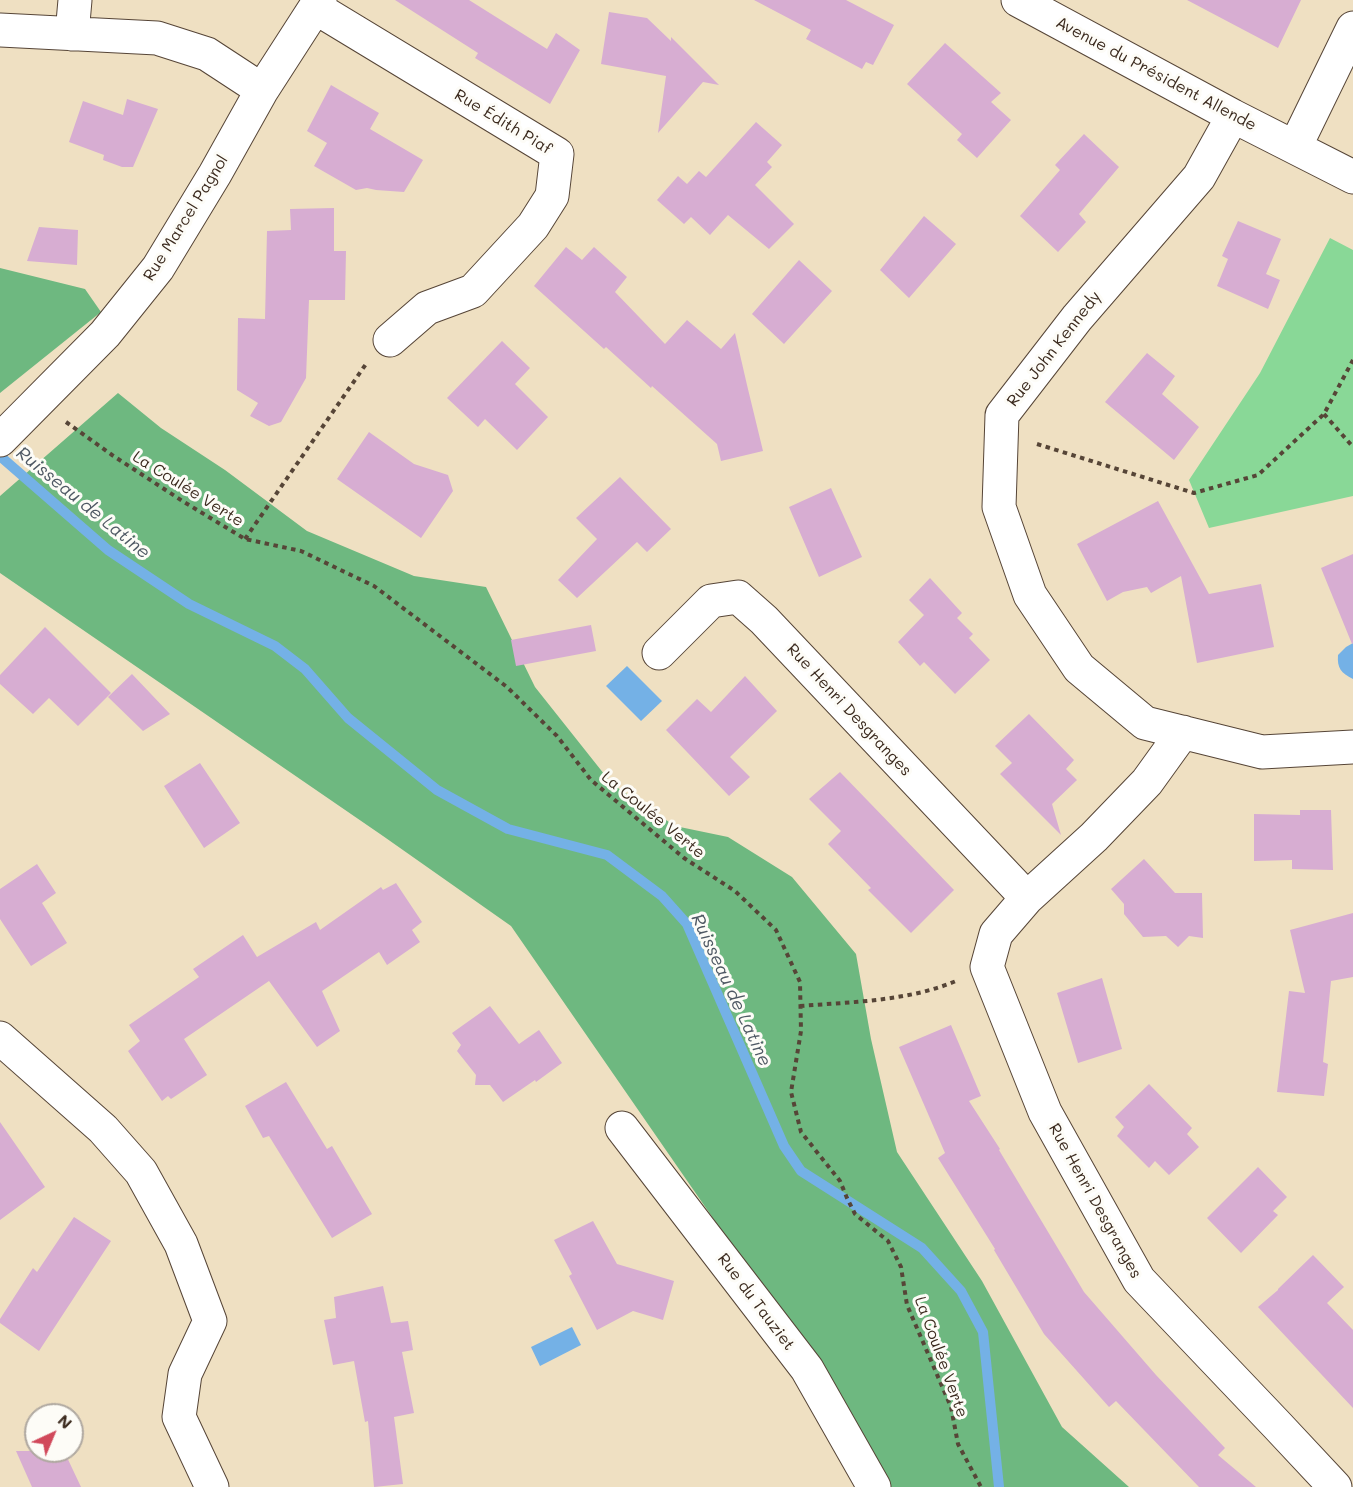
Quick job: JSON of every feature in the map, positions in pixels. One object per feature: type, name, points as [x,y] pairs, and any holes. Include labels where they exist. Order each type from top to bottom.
[{"type":"street","points":[[72,34],[75,0]]},
{"type":"street","name":"Avenue du Président Allende","points":[[1018,0],[1233,116],[1353,177]]},
{"type":"street","name":"Rue Marcel Pagnol","points":[[0,440],[105,334],[158,268],[262,90],[318,4]]},
{"type":"street","name":"Rue Édith Piaf","points":[[318,4],[557,154],[552,196],[533,226],[472,291],[427,308],[390,340]]},
{"type":"street","points":[[1295,147],[1353,28]]},
{"type":"street","points":[[0,30],[157,38],[207,54],[262,90]]},
{"type":"street","name":"Rue John Kennedy","points":[[1233,116],[1198,177],[1077,318],[1002,416],[999,507],[1030,595],[1079,668],[1145,723],[1262,752],[1353,747]]},
{"type":"street","name":"Rue Henri Desgranges","points":[[659,653],[711,601],[738,597],[764,620],[1027,898]]},
{"type":"street","points":[[987,967],[996,934],[1027,898],[1094,837],[1147,782],[1183,732]]},
{"type":"street","name":"Rue Henri Desgranges","points":[[987,967],[1045,1112],[1139,1280],[1335,1487]]},
{"type":"street","points":[[4,1046],[103,1129],[141,1172],[181,1244],[210,1321],[185,1374],[178,1418],[212,1487]]},
{"type":"street","name":"Rue du Tauziet","points":[[622,1128],[807,1369],[874,1487]]},
{"type":"path","points":[[245,538],[365,365],[390,340]]},
{"type":"path","points":[[1001,433],[1194,493],[1258,475],[1324,414],[1353,360]]},
{"type":"path","name":"La Coulée Verte","points":[[39,402],[183,502],[245,538],[301,551],[374,586],[507,687],[557,736],[591,780],[684,858],[735,891],[776,930],[800,982],[801,1031],[791,1092],[801,1132],[840,1181],[855,1214],[888,1241],[901,1267],[907,1305],[951,1407],[958,1443],[981,1487]]},
{"type":"path","points":[[1324,414],[1353,447]]},
{"type":"path","points":[[800,1006],[875,1000],[939,988],[987,967]]},
{"type":"green space","points":[[1330,238],[1353,250],[1353,496],[1209,528],[1189,480],[1260,373]]},
{"type":"green space","points":[[0,268],[85,289],[101,312],[0,393]]},
{"type":"green space","points":[[118,393],[161,428],[225,470],[307,531],[414,576],[486,587],[535,687],[612,784],[675,826],[728,837],[792,877],[856,954],[871,1039],[897,1152],[982,1281],[1062,1427],[1129,1487],[885,1487],[829,1386],[511,926],[0,573],[0,496]]},
{"type":"water","points":[[1353,643],[1353,679],[1345,675],[1339,667],[1338,655]]},
{"type":"water","points":[[627,666],[662,701],[641,721],[606,686]]},
{"type":"water","points":[[572,1327],[581,1345],[540,1366],[531,1347]]},
{"type":"building","points":[[395,0],[469,0],[547,49],[556,33],[580,50],[550,104],[475,58],[478,53]]},
{"type":"building","points":[[754,0],[846,0],[894,25],[873,65],[866,62],[862,69],[806,39],[811,30]]},
{"type":"building","points":[[1187,0],[1301,0],[1278,48]]},
{"type":"building","points":[[609,12],[647,18],[671,41],[671,37],[719,85],[703,82],[658,133],[666,76],[601,64]]},
{"type":"building","points":[[945,43],[1001,93],[991,102],[1011,120],[977,158],[957,140],[962,134],[907,84]]},
{"type":"building","points":[[331,85],[379,113],[370,129],[423,160],[404,192],[367,188],[356,190],[314,166],[327,143],[307,131]]},
{"type":"building","points":[[127,99],[158,109],[133,167],[122,167],[103,160],[104,155],[69,142],[83,101],[123,115]]},
{"type":"building","points":[[756,122],[782,145],[767,162],[772,167],[755,185],[794,224],[769,249],[728,215],[710,235],[691,217],[684,224],[657,200],[678,176],[687,184],[699,171],[706,177]]},
{"type":"building","points":[[1084,134],[1119,167],[1079,214],[1086,222],[1058,252],[1020,216],[1060,170],[1055,165]]},
{"type":"building","points":[[334,208],[334,251],[346,251],[345,300],[309,300],[306,378],[281,422],[269,426],[250,416],[258,403],[237,390],[238,318],[265,319],[267,231],[291,230],[290,209]]},
{"type":"building","points":[[924,216],[956,244],[909,298],[880,270]]},
{"type":"building","points":[[1238,221],[1281,239],[1266,274],[1280,280],[1268,309],[1217,286],[1228,259],[1222,256]]},
{"type":"building","points":[[39,227],[78,230],[77,265],[27,261]]},
{"type":"building","points":[[566,247],[582,260],[594,247],[627,277],[615,292],[665,344],[687,320],[721,349],[735,333],[763,451],[721,461],[717,444],[606,347],[604,349],[534,286]]},
{"type":"building","points":[[799,260],[832,291],[784,344],[752,314]]},
{"type":"building","points":[[502,341],[530,368],[515,384],[548,417],[517,450],[485,419],[478,427],[447,398]]},
{"type":"building","points":[[1147,353],[1175,376],[1162,394],[1199,427],[1174,460],[1105,402]]},
{"type":"building","points":[[369,432],[414,464],[448,475],[453,491],[421,538],[337,479]]},
{"type":"building","points":[[620,477],[671,529],[647,552],[637,542],[577,598],[558,580],[597,539],[576,518]]},
{"type":"building","points":[[831,488],[862,557],[819,577],[789,507]]},
{"type":"building","points":[[1158,501],[1209,594],[1261,584],[1274,647],[1197,663],[1181,576],[1151,593],[1147,587],[1123,592],[1107,601],[1077,544]]},
{"type":"building","points":[[1353,554],[1353,643],[1352,644],[1321,568]]},
{"type":"building","points":[[930,578],[962,613],[957,618],[973,634],[969,638],[990,660],[955,694],[924,662],[920,666],[898,642],[924,615],[909,600]]},
{"type":"building","points":[[591,625],[596,651],[516,666],[511,640]]},
{"type":"building","points":[[45,627],[111,693],[78,726],[49,698],[33,714],[0,684],[0,675]]},
{"type":"building","points":[[132,674],[170,714],[143,731],[108,697]]},
{"type":"building","points":[[745,676],[777,711],[730,757],[750,777],[729,796],[666,730],[697,699],[711,712]]},
{"type":"building","points":[[1029,714],[1074,760],[1066,769],[1077,780],[1052,804],[1061,835],[1000,774],[1012,763],[995,746]]},
{"type":"building","points":[[200,763],[240,823],[204,848],[164,786]]},
{"type":"building","points":[[840,772],[954,890],[911,933],[868,890],[871,888],[828,844],[841,831],[809,799]]},
{"type":"building","points":[[1300,810],[1331,810],[1333,870],[1292,869],[1292,860],[1254,861],[1254,814],[1300,815]]},
{"type":"building","points":[[1144,859],[1175,893],[1202,893],[1203,938],[1189,936],[1178,947],[1166,936],[1143,937],[1124,914],[1124,904],[1111,889]]},
{"type":"building","points":[[37,864],[56,893],[42,903],[67,943],[31,966],[0,919],[0,889]]},
{"type":"building","points":[[396,883],[422,922],[412,930],[420,942],[387,965],[379,952],[322,991],[340,1031],[317,1047],[269,981],[184,1039],[207,1075],[171,1099],[168,1096],[162,1101],[128,1051],[140,1041],[129,1025],[199,977],[193,969],[243,935],[257,957],[316,922],[320,930],[381,887],[383,890]]},
{"type":"building","points":[[1353,913],[1353,977],[1331,981],[1323,1062],[1328,1064],[1324,1096],[1277,1092],[1289,991],[1305,993],[1290,930]]},
{"type":"building","points":[[1102,978],[1122,1049],[1078,1063],[1057,993]]},
{"type":"building","points":[[490,1006],[519,1044],[539,1030],[562,1063],[503,1102],[490,1085],[475,1085],[476,1075],[457,1051],[461,1045],[452,1033]]},
{"type":"building","points":[[951,1025],[981,1096],[969,1101],[1084,1292],[1156,1375],[1225,1448],[1218,1455],[1256,1487],[1199,1487],[1116,1401],[1109,1407],[1044,1334],[995,1249],[938,1158],[945,1153],[899,1047]]},
{"type":"building","points":[[286,1082],[327,1149],[332,1146],[372,1214],[332,1238],[269,1136],[263,1138],[245,1106]]},
{"type":"building","points":[[1149,1084],[1192,1128],[1187,1134],[1199,1147],[1169,1175],[1155,1161],[1149,1168],[1117,1136],[1124,1127],[1115,1117]]},
{"type":"building","points":[[0,1122],[45,1187],[0,1220]]},
{"type":"building","points":[[1258,1167],[1287,1197],[1273,1211],[1278,1215],[1241,1253],[1207,1218]]},
{"type":"building","points":[[74,1217],[111,1241],[39,1351],[0,1323],[0,1319],[33,1268],[37,1272]]},
{"type":"building","points":[[593,1221],[617,1264],[674,1281],[663,1320],[633,1311],[597,1330],[569,1276],[572,1274],[554,1240]]},
{"type":"building","points":[[1313,1255],[1344,1287],[1327,1303],[1353,1330],[1353,1408],[1258,1307]]},
{"type":"building","points":[[383,1286],[391,1323],[408,1321],[413,1350],[402,1352],[414,1413],[394,1417],[403,1484],[374,1487],[368,1421],[365,1422],[354,1361],[333,1365],[324,1320],[336,1318],[334,1297]]},
{"type":"building","points":[[16,1451],[24,1451],[24,1463],[70,1463],[81,1487],[32,1487]]},
{"type":"waterway","name":"Ruisseau de Latine","points":[[0,456],[108,550],[189,604],[275,646],[305,669],[348,718],[437,790],[508,829],[607,855],[662,896],[687,924],[784,1146],[801,1171],[922,1248],[961,1291],[983,1332],[999,1487]]}]
